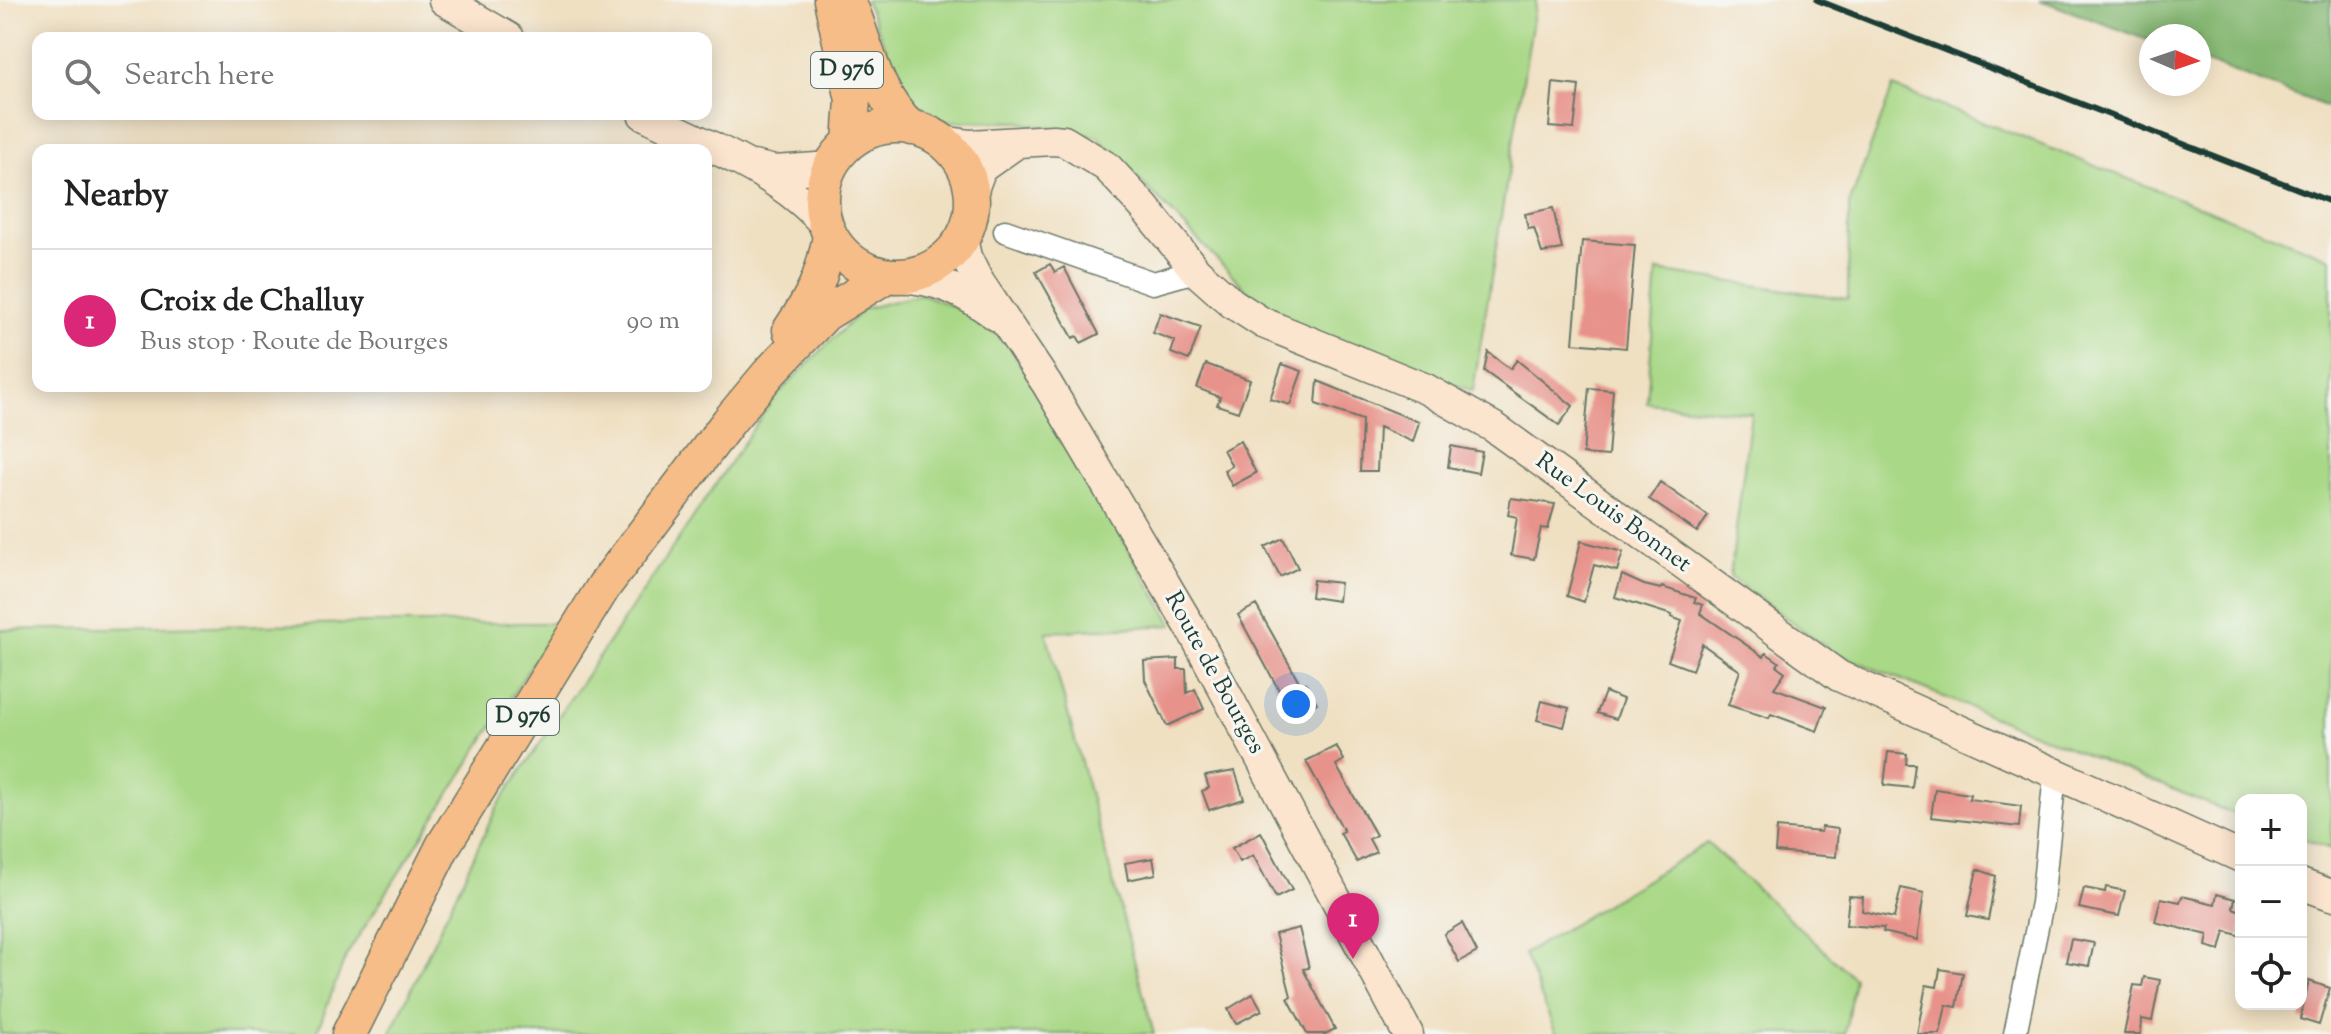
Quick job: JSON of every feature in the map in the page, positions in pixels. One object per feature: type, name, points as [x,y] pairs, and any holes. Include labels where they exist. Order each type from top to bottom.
[{"type":"main road","name":"D 976","points":[[831,0],[853,100],[840,154]]},
{"type":"main road","name":"D 976","points":[[849,0],[876,76],[894,112],[927,134]]},
{"type":"main road","points":[[878,129],[927,134],[964,167],[971,195],[969,221],[962,238],[943,261],[920,273],[891,276],[858,266],[840,251],[828,231],[822,202],[824,183],[840,154],[878,129]]},
{"type":"main road","name":"D 976","points":[[729,421],[814,295],[824,268],[828,231]]},
{"type":"main road","name":"D 976","points":[[349,1034],[443,846],[604,586],[770,372],[825,314],[891,276]]},
{"type":"street","points":[[444,0],[499,32]]},
{"type":"street","points":[[655,120],[704,144]]},
{"type":"street","name":"Rue Louis Bonnet","points":[[927,134],[970,145],[1064,141],[1107,167],[1196,271],[1232,303],[1263,323],[1426,389],[1495,428],[1839,676],[2235,854]]},
{"type":"street","points":[[971,195],[981,168],[1017,143]]},
{"type":"street","points":[[712,148],[744,164],[809,206],[828,231]]},
{"type":"street","points":[[744,164],[775,171],[840,154]]},
{"type":"street","points":[[1005,231],[1153,283],[1196,271]]},
{"type":"street","name":"Route de Bourges","points":[[962,238],[972,268],[1047,384],[1191,628],[1408,1034]]},
{"type":"street","name":"Route de Bourges","points":[[891,276],[926,278],[948,286],[1005,322]]},
{"type":"street","points":[[2015,1034],[2042,903],[2055,774]]},
{"type":"street","points":[[2307,886],[2331,895]]},
{"type":"green space","points":[[865,0],[1536,0],[1473,391],[1275,319],[1098,137],[1019,122],[941,121],[906,93]]},
{"type":"green space","points":[[2040,0],[2331,0],[2331,108],[2211,63],[2211,24],[2139,24],[2139,37]]},
{"type":"green space","points":[[1893,87],[2331,258],[2331,849],[2307,840],[2307,794],[2235,794],[2235,815],[1833,652],[1730,577],[1751,413],[1647,403],[1657,271],[1848,299],[1849,205]]},
{"type":"green space","points":[[922,294],[997,324],[1173,625],[1046,632],[1154,1034],[390,1034],[497,807],[774,398],[863,309]]},
{"type":"green space","points":[[558,623],[346,956],[316,1034],[0,1034],[0,630]]},
{"type":"green space","points":[[1707,843],[1854,978],[1845,1034],[1556,1034],[1524,954]]},
{"type":"building","points":[[1553,83],[1579,86],[1574,129],[1549,127]]},
{"type":"building","points":[[1553,208],[1562,249],[1542,253],[1534,228],[1528,229],[1525,214]]},
{"type":"building","points":[[1582,241],[1635,245],[1626,348],[1573,343]]},
{"type":"building","points":[[1050,264],[1055,272],[1064,267],[1099,334],[1081,343],[1077,336],[1073,338],[1036,272]]},
{"type":"building","points":[[1160,313],[1201,327],[1189,360],[1171,353],[1175,341],[1153,333]]},
{"type":"building","points":[[1488,352],[1510,369],[1517,360],[1573,406],[1559,425],[1484,371]]},
{"type":"building","points":[[1206,364],[1250,380],[1238,412],[1217,405],[1220,397],[1197,388]]},
{"type":"building","points":[[1282,364],[1302,371],[1290,405],[1270,399]]},
{"type":"building","points":[[1318,381],[1419,422],[1413,442],[1379,427],[1377,471],[1360,471],[1362,420],[1316,404]]},
{"type":"building","points":[[1589,388],[1613,390],[1608,456],[1583,454]]},
{"type":"building","points":[[1240,441],[1256,473],[1232,486],[1224,470],[1232,466],[1223,450]]},
{"type":"building","points":[[1451,446],[1482,452],[1478,473],[1448,467]]},
{"type":"building","points":[[1660,482],[1708,516],[1697,532],[1649,499]]},
{"type":"building","points":[[1511,498],[1555,504],[1548,529],[1541,528],[1534,559],[1511,555],[1517,517],[1508,515]]},
{"type":"building","points":[[1283,538],[1298,568],[1280,577],[1265,547]]},
{"type":"building","points":[[1581,541],[1623,552],[1617,571],[1594,565],[1584,602],[1567,596]]},
{"type":"building","points":[[1622,575],[1644,585],[1662,587],[1696,598],[1694,602],[1703,605],[1700,613],[1764,657],[1766,653],[1779,662],[1777,666],[1785,672],[1774,688],[1826,707],[1817,731],[1771,714],[1769,718],[1728,705],[1740,671],[1702,644],[1692,670],[1668,661],[1682,621],[1615,597]]},
{"type":"building","points":[[1313,580],[1340,583],[1338,601],[1311,597]]},
{"type":"building","points":[[1256,605],[1301,685],[1306,683],[1317,703],[1293,716],[1238,615]]},
{"type":"building","points":[[1178,659],[1178,669],[1186,669],[1187,693],[1195,689],[1204,709],[1167,726],[1145,680],[1144,661]]},
{"type":"building","points":[[1605,692],[1623,699],[1616,719],[1597,713]]},
{"type":"building","points":[[1542,701],[1569,708],[1564,727],[1537,720]]},
{"type":"building","points":[[1336,746],[1344,760],[1336,765],[1376,835],[1369,839],[1376,852],[1357,862],[1306,761]]},
{"type":"building","points":[[1888,752],[1907,754],[1906,764],[1915,764],[1912,788],[1884,785]]},
{"type":"building","points":[[1235,771],[1244,799],[1209,810],[1202,791],[1209,788],[1205,776]]},
{"type":"building","points":[[1935,789],[1970,794],[1969,799],[2021,806],[2019,827],[1931,817]]},
{"type":"building","points":[[1822,827],[1838,829],[1836,857],[1775,852],[1777,828],[1821,832]]},
{"type":"building","points":[[1261,832],[1292,890],[1276,898],[1253,855],[1240,862],[1232,848]]},
{"type":"building","points":[[1153,858],[1156,874],[1128,880],[1125,863]]},
{"type":"building","points":[[1977,869],[1996,876],[1988,920],[1967,916]]},
{"type":"building","points":[[2106,887],[2125,891],[2119,916],[2079,908],[2084,888],[2105,892]]},
{"type":"building","points":[[1901,888],[1924,893],[1917,940],[1883,932],[1884,928],[1846,925],[1849,896],[1863,897],[1862,911],[1894,918]]},
{"type":"building","points":[[2217,894],[2235,899],[2235,934],[2225,931],[2220,950],[2206,946],[2208,935],[2155,922],[2161,898],[2180,902],[2182,896],[2215,904]]},
{"type":"building","points":[[1462,923],[1477,952],[1459,962],[1444,934]]},
{"type":"building","points":[[1299,928],[1309,968],[1303,969],[1335,1029],[1325,1034],[1307,1034],[1288,998],[1291,996],[1275,934]]},
{"type":"building","points":[[2071,939],[2094,943],[2089,966],[2066,962]]},
{"type":"building","points":[[1940,969],[1963,973],[1957,1007],[1946,1005],[1940,1034],[1917,1034],[1926,985],[1937,987]]},
{"type":"building","points":[[2144,977],[2160,980],[2152,1021],[2142,1019],[2141,1034],[2124,1034],[2134,985],[2142,986]]},
{"type":"building","points":[[2309,981],[2330,988],[2319,1025],[2300,1019],[2302,1010],[2307,1010]]},
{"type":"building","points":[[1253,994],[1262,1010],[1236,1024],[1228,1009]]},
{"type":"railway","points":[[1817,0],[2331,202]]},
{"type":"place","name":"Croix de Challuy","points":[[1353,959]]}]
